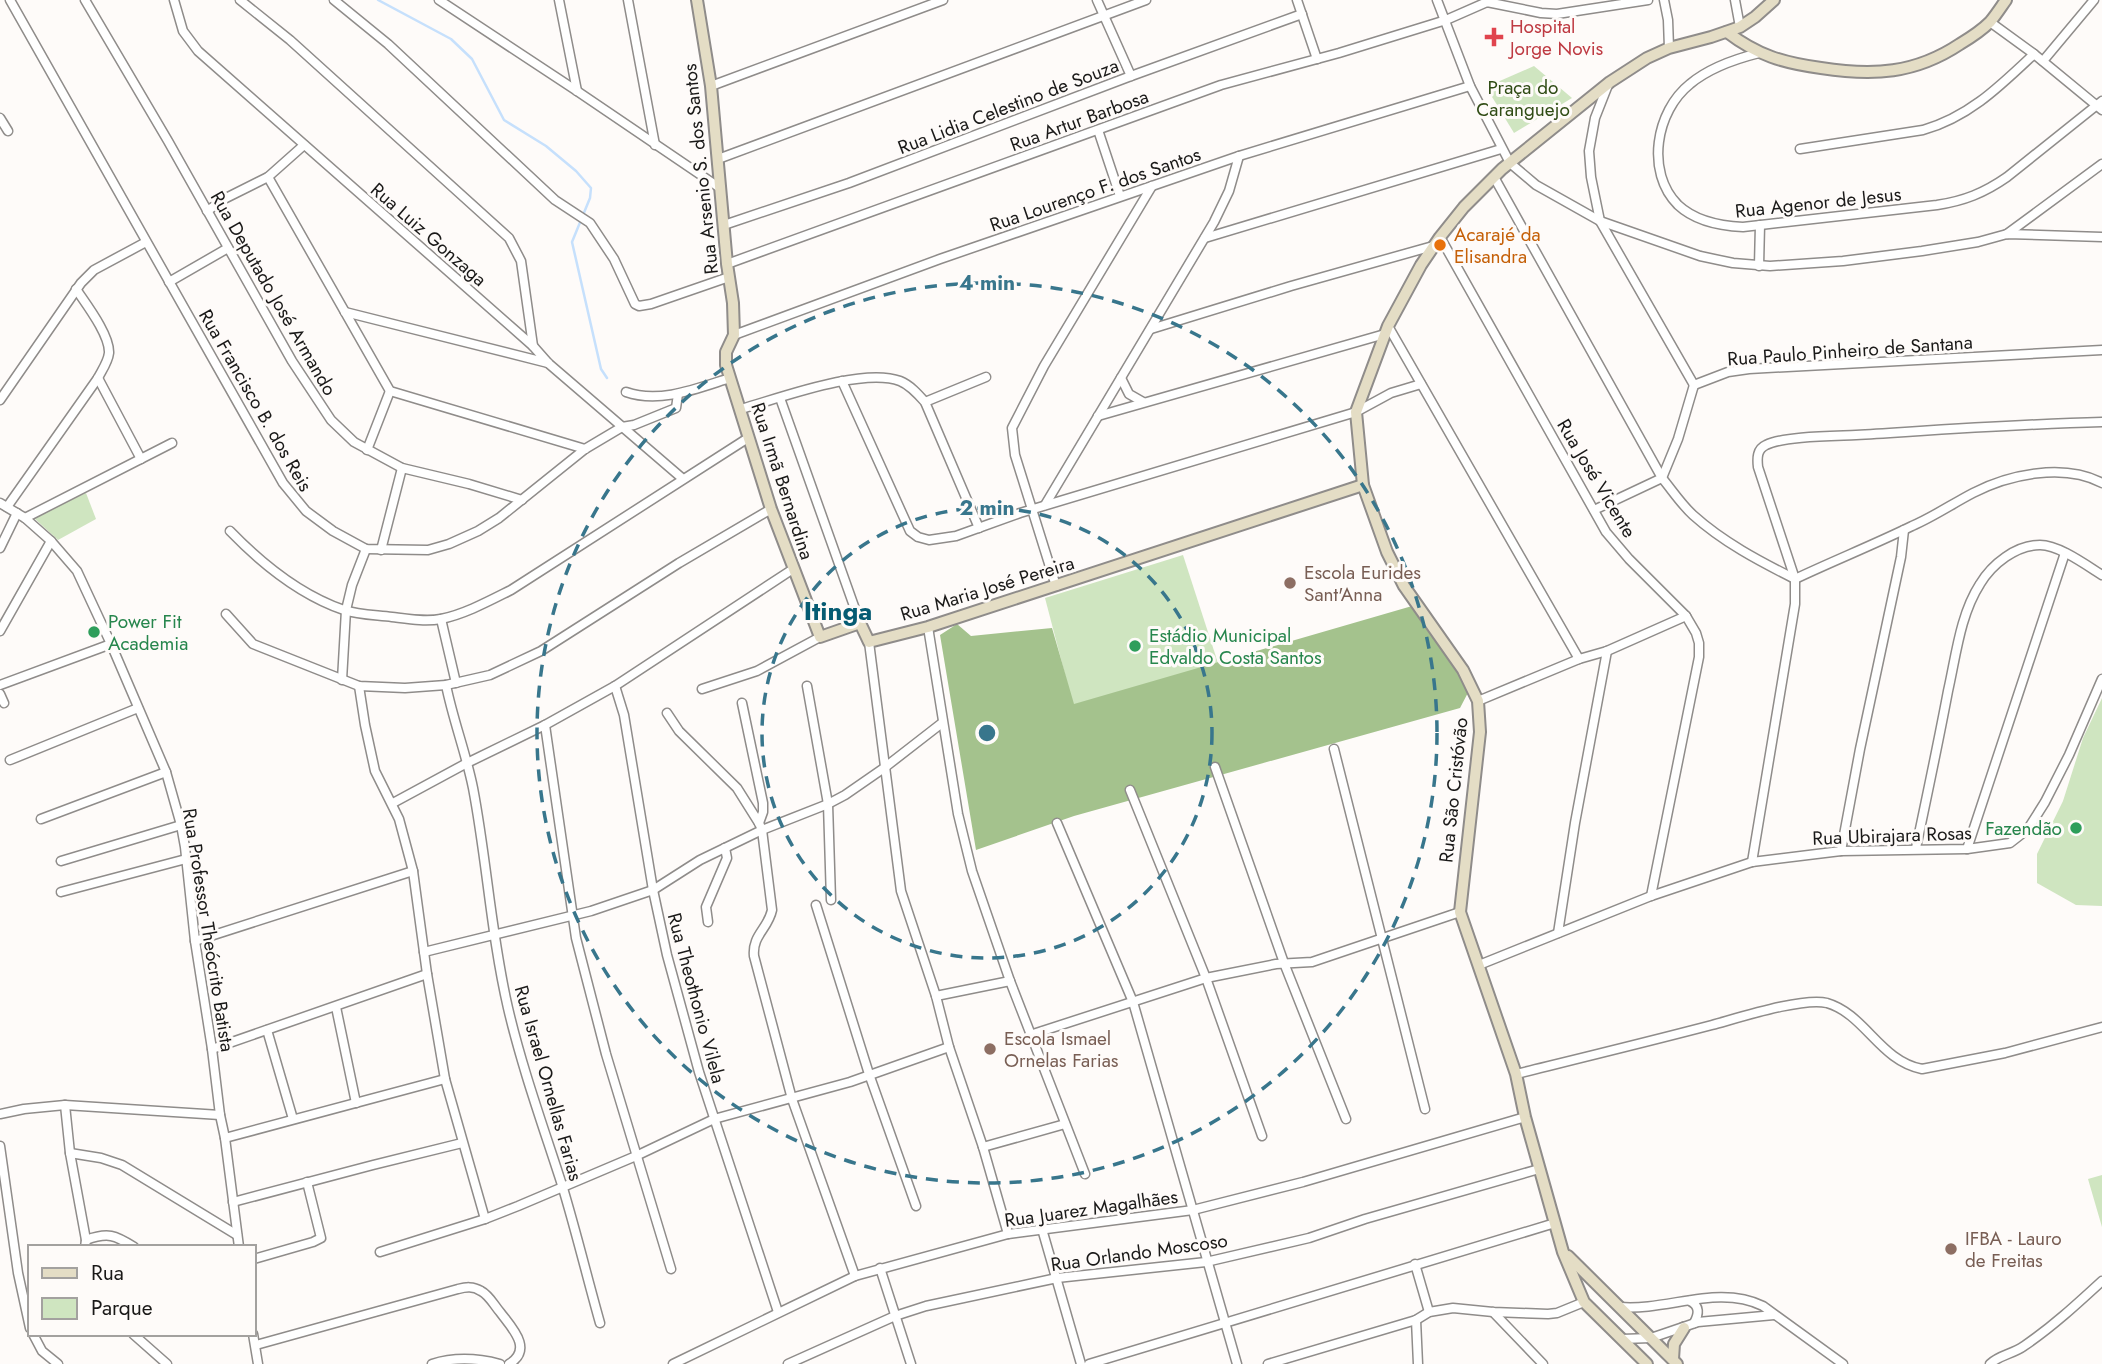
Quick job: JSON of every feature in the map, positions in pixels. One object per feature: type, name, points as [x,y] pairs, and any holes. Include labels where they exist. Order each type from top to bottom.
[{"type":"main road","name":"Rua Arsenio S. dos Santos","points":[[697,0],[711,86],[734,335]]},
{"type":"main road","name":"Rua São Cristóvão","points":[[1647,1364],[1584,1302],[1563,1252],[1525,1118],[1516,1074],[1460,912],[1480,732],[1478,701],[1458,662],[1411,596],[1384,545],[1363,485],[1356,412],[1386,330],[1433,246],[1464,207],[1494,177],[1610,82],[1647,58],[1669,48],[1740,27],[1774,0]]},
{"type":"main road","points":[[1727,32],[1759,53],[1803,66],[1844,72],[1893,72],[1932,61],[1966,40],[1990,22],[2006,0]]},
{"type":"main road","name":"Rua Irmã Bernardina","points":[[734,335],[725,359],[730,378],[771,509],[820,637]]},
{"type":"main road","name":"Rua Maria José Pereira","points":[[869,642],[928,627],[1363,485]]},
{"type":"main road","points":[[820,637],[860,623],[869,642]]},
{"type":"main road","points":[[1563,1252],[1675,1361]]},
{"type":"main road","points":[[1584,1302],[1587,1291],[1600,1288]]},
{"type":"main road","points":[[1675,1361],[1674,1344],[1689,1325]]},
{"type":"street","name":"Rua Francisco B. dos Reis","points":[[10,0],[282,483],[306,511],[333,531],[366,549],[428,550],[449,544],[478,531],[522,500],[585,449],[622,427],[674,409],[677,407],[678,394]]},
{"type":"street","name":"Rua Deputado José Armando","points":[[85,0],[292,360],[331,420],[349,438],[402,468],[522,500]]},
{"type":"street","name":"Rua Luiz Gonzaga","points":[[174,0],[183,31],[190,41],[533,346],[548,363],[683,479]]},
{"type":"street","points":[[240,0],[290,40],[509,238],[521,261],[533,346]]},
{"type":"street","points":[[334,0],[388,44],[555,200],[594,227],[608,248],[632,299],[639,306],[729,277]]},
{"type":"street","points":[[439,0],[720,188]]},
{"type":"street","points":[[559,0],[577,90]]},
{"type":"street","points":[[628,0],[655,145]]},
{"type":"street","points":[[711,86],[943,0]]},
{"type":"street","points":[[1097,0],[1131,76]]},
{"type":"street","points":[[719,159],[1146,0]]},
{"type":"street","points":[[1297,0],[1317,59]]},
{"type":"street","points":[[1437,0],[1471,86],[1510,163],[1536,185],[1600,221],[1700,256],[1759,266],[1843,261],[1978,242],[2007,234],[2102,237]]},
{"type":"street","name":"Rua Artur Barbosa","points":[[727,264],[1221,85],[1446,20],[1487,2],[1557,14],[1648,0]]},
{"type":"street","points":[[1664,0],[1669,48]]},
{"type":"street","points":[[1735,0],[1740,27]]},
{"type":"street","points":[[2043,61],[2094,0]]},
{"type":"street","name":"Rua Lidia Celestino de Souza","points":[[724,225],[849,183],[1302,14]]},
{"type":"street","points":[[1990,22],[2100,106]]},
{"type":"street","name":"Rua Agenor de Jesus","points":[[1759,53],[1720,66],[1697,79],[1670,108],[1662,123],[1659,150],[1663,179],[1670,194],[1684,210],[1712,223],[1743,228],[1967,200],[2007,177],[2100,106]]},
{"type":"street","points":[[1800,149],[1938,126],[1975,106],[2034,54]]},
{"type":"street","points":[[1594,510],[1662,478],[1678,439],[1694,385],[1600,221],[1591,177],[1590,150],[1595,118],[1610,82]]},
{"type":"street","name":"Rua Lourenço F. dos Santos","points":[[734,335],[940,259],[1239,156],[1471,86]]},
{"type":"street","points":[[0,118],[8,131]]},
{"type":"street","points":[[1098,130],[1120,197]]},
{"type":"street","points":[[207,211],[226,198],[268,177],[304,145]]},
{"type":"street","points":[[1205,238],[1501,149]]},
{"type":"street","points":[[1045,505],[1205,238],[1229,191],[1239,156]]},
{"type":"street","points":[[2007,234],[2102,164]]},
{"type":"street","points":[[268,177],[390,390],[585,449]]},
{"type":"street","points":[[1494,177],[1662,478],[1691,513],[1713,531],[1763,563],[1795,579]]},
{"type":"street","points":[[1056,586],[1011,436],[1015,419],[1152,186]]},
{"type":"street","points":[[1759,266],[1760,225]]},
{"type":"street","name":"Rua José Vicente","points":[[1440,237],[1613,542],[1686,616],[1696,633],[1699,657],[1651,896]]},
{"type":"street","points":[[0,400],[76,289],[94,270],[146,242]]},
{"type":"street","points":[[1151,329],[1433,246]]},
{"type":"street","points":[[169,282],[228,248]]},
{"type":"street","points":[[4,505],[98,378],[107,360],[108,346],[105,336],[76,289]]},
{"type":"street","points":[[345,312],[548,363]]},
{"type":"street","points":[[1098,416],[1386,330],[1421,384],[1579,659]]},
{"type":"street","name":"Rua Paulo Pinheiro de Santana","points":[[1694,385],[1728,372],[1749,369],[2102,350]]},
{"type":"street","points":[[741,409],[842,381],[866,377],[900,381],[925,402],[979,528]]},
{"type":"street","points":[[925,402],[986,377]]},
{"type":"street","points":[[1121,377],[1129,394],[1143,402]]},
{"type":"street","points":[[98,378],[141,459]]},
{"type":"street","points":[[626,392],[642,396],[678,394],[730,378]]},
{"type":"street","points":[[842,381],[910,531],[929,540],[956,536],[1032,509],[1356,412],[1391,393],[1421,384]]},
{"type":"street","points":[[367,450],[390,390]]},
{"type":"street","points":[[780,398],[860,623]]},
{"type":"street","points":[[1752,862],[1795,604],[1795,579],[1758,467],[1758,453],[1762,447],[1776,441],[1841,436],[2102,422]]},
{"type":"street","points":[[230,531],[245,547],[293,584],[323,601],[346,610],[413,619],[441,619],[476,607],[511,590],[748,438]]},
{"type":"street","points":[[0,548],[21,516],[172,443]]},
{"type":"street","points":[[381,550],[402,468]]},
{"type":"street","points":[[1795,579],[1904,530],[1975,492],[2006,480],[2029,475],[2064,473],[2091,477],[2102,483]]},
{"type":"street","name":"Rua Professor Theócrito Batista","points":[[4,505],[51,541],[83,582],[166,772],[181,825],[239,1245]]},
{"type":"street","points":[[226,614],[253,644],[359,686],[405,688],[451,684],[490,675],[541,651],[771,509]]},
{"type":"street","points":[[1842,850],[1904,530]]},
{"type":"street","points":[[0,631],[51,541]]},
{"type":"street","points":[[1916,848],[1957,650],[1974,594],[1987,573],[2019,550],[2040,545],[2056,548],[2102,575]]},
{"type":"street","points":[[342,680],[346,610],[366,549]]},
{"type":"street","points":[[1967,849],[2065,553]]},
{"type":"street","points":[[393,803],[615,686],[793,569]]},
{"type":"street","points":[[1478,701],[1579,659],[1607,651],[1686,616]]},
{"type":"street","name":"Rua Israel Ornellas Farias","points":[[441,619],[451,684],[452,715],[467,763],[508,1007],[600,1323]]},
{"type":"street","points":[[928,627],[964,844],[1010,981],[1085,1174]]},
{"type":"street","points":[[702,689],[757,671],[820,637]]},
{"type":"street","points":[[869,642],[901,891],[936,996],[949,1047],[1008,1234]]},
{"type":"street","points":[[0,685],[111,645]]},
{"type":"street","points":[[1558,933],[1607,651]]},
{"type":"street","name":"Rua Ubirajara Rosas","points":[[1479,965],[1651,896],[1752,862],[1842,850],[1967,849],[2010,843],[2028,829],[2069,755],[2102,679]]},
{"type":"street","points":[[359,686],[375,771],[393,803],[413,872],[427,974],[446,1079],[485,1219]]},
{"type":"street","name":"Rua Theothonio Vilela","points":[[615,686],[621,699],[653,890],[667,955],[714,1119],[778,1312]]},
{"type":"street","points":[[807,686],[828,804],[831,900]]},
{"type":"street","points":[[0,694],[4,703]]},
{"type":"street","points":[[742,703],[763,803],[760,827],[772,911],[769,921],[755,939],[754,956],[792,1099],[855,1276]]},
{"type":"street","points":[[10,760],[138,708]]},
{"type":"street","points":[[667,713],[679,731],[737,788],[760,827]]},
{"type":"street","points":[[424,952],[624,901],[653,890],[760,827],[828,804],[884,768],[942,723]]},
{"type":"street","points":[[544,725],[576,938],[606,1054],[671,1269]]},
{"type":"street","points":[[1334,749],[1425,1109]]},
{"type":"street","points":[[1215,767],[1284,963],[1346,1119]]},
{"type":"street","points":[[41,819],[166,772]]},
{"type":"street","points":[[1130,790],[1206,978],[1262,1136]]},
{"type":"street","points":[[1057,823],[1133,1002],[1237,1364]]},
{"type":"street","points":[[61,860],[181,825]]},
{"type":"street","points":[[708,922],[706,907],[727,858],[726,848]]},
{"type":"street","points":[[61,892],[186,859]]},
{"type":"street","points":[[195,941],[413,872]]},
{"type":"street","points":[[816,905],[869,1074],[916,1206]]},
{"type":"street","points":[[1030,1035],[1206,978],[1284,963],[1312,962],[1460,912]]},
{"type":"street","points":[[212,1049],[427,974]]},
{"type":"street","points":[[936,996],[1010,981]]},
{"type":"street","points":[[1516,1074],[1745,1015],[1806,1003],[1830,1004],[1850,1016],[1897,1060],[1922,1069],[2005,1053],[2102,1027]]},
{"type":"street","points":[[336,1007],[356,1103]]},
{"type":"street","points":[[267,1030],[293,1119]]},
{"type":"street","points":[[380,1252],[485,1219],[563,1189],[714,1119],[792,1099],[949,1047]]},
{"type":"street","points":[[225,1138],[446,1079]]},
{"type":"street","points":[[65,1105],[70,1153],[86,1243],[97,1236],[109,1235],[130,1245]]},
{"type":"street","points":[[0,1114],[65,1105],[220,1115]]},
{"type":"street","name":"Rua Juarez Magalhães","points":[[673,1364],[855,1276],[880,1268],[1008,1234],[1193,1210],[1525,1118]]},
{"type":"street","points":[[982,1147],[1065,1124]]},
{"type":"street","points":[[233,1202],[462,1143]]},
{"type":"street","points":[[0,1146],[18,1273],[28,1319]]},
{"type":"street","points":[[70,1153],[122,1165],[237,1236]]},
{"type":"street","name":"Rua Orlando Moscoso","points":[[788,1364],[895,1316],[938,1303],[1057,1278],[1206,1262],[1309,1238],[1539,1169]]},
{"type":"street","points":[[256,1258],[321,1238],[307,1182]]},
{"type":"street","points":[[1089,1364],[1555,1223]]},
{"type":"street","points":[[1042,1228],[1082,1364]]},
{"type":"street","points":[[1415,1264],[1429,1312]]},
{"type":"street","points":[[880,1268],[911,1364]]},
{"type":"street","points":[[18,1273],[28,1271]]},
{"type":"street","points":[[1993,1361],[2010,1355],[2031,1342],[2067,1314],[2102,1281]]},
{"type":"street","points":[[256,1345],[473,1287],[485,1294],[519,1336],[518,1353],[509,1364]]},
{"type":"street","points":[[1620,1307],[1652,1307],[1702,1298],[1731,1297],[1750,1300],[1843,1364]]},
{"type":"street","points":[[1689,1325],[1698,1311],[1697,1306],[1690,1301]]},
{"type":"street","points":[[1268,1364],[1416,1320],[1429,1312],[1453,1308],[1557,1313],[1584,1302]]},
{"type":"street","points":[[1493,1312],[1543,1364]]},
{"type":"street","points":[[1622,1339],[1651,1338],[1689,1325],[1774,1315]]},
{"type":"street","points":[[1416,1320],[1418,1364]]},
{"type":"street","points":[[34,1336],[43,1351],[58,1364]]},
{"type":"street","points":[[135,1336],[167,1364]]},
{"type":"street","points":[[254,1336],[258,1364]]},
{"type":"street","points":[[432,1364],[460,1358],[500,1364]]},
{"type":"green space","name":"Praça do Caranguejo","points":[[1534,66],[1572,98],[1514,133],[1486,87]]},
{"type":"green space","points":[[86,493],[96,519],[58,540],[34,518]]},
{"type":"green space","name":"Estádio Municipal Edvaldo Costa Santos","points":[[1183,555],[1218,663],[1073,705],[1045,598]]},
{"type":"green space","points":[[1419,604],[1472,685],[1460,708],[1074,816],[976,850],[940,635],[957,624],[971,636],[1052,628],[1074,704]]},
{"type":"green space","name":"Fazendão","points":[[2102,698],[2102,906],[2076,905],[2037,883],[2037,854],[2063,801],[2083,738]]},
{"type":"green space","points":[[2102,1175],[2102,1227],[2088,1179]]},
{"type":"waterway","points":[[378,0],[451,39],[472,59],[504,120],[546,146],[576,171],[591,188],[590,198],[572,242],[601,369],[607,378]]},
{"type":"place","name":"Hospital Jorge Novis","points":[[1494,37]]},
{"type":"place","name":"Acarajé da Elisandra","points":[[1440,245]]},
{"type":"place","name":"Escola Eurides Sant'Anna","points":[[1290,583]]},
{"type":"place","name":"Power Fit Academia","points":[[94,632]]},
{"type":"place","name":"Estádio Municipal Edvaldo Costa Santos","points":[[1135,646]]},
{"type":"place","name":"Fazendão","points":[[2076,828]]},
{"type":"place","name":"Escola Ismael Ornelas Farias","points":[[990,1049]]},
{"type":"place","name":"IFBA - Lauro de Freitas","points":[[1951,1249]]},
{"type":"district","name":"Itinga","points":[[838,611]]}]
